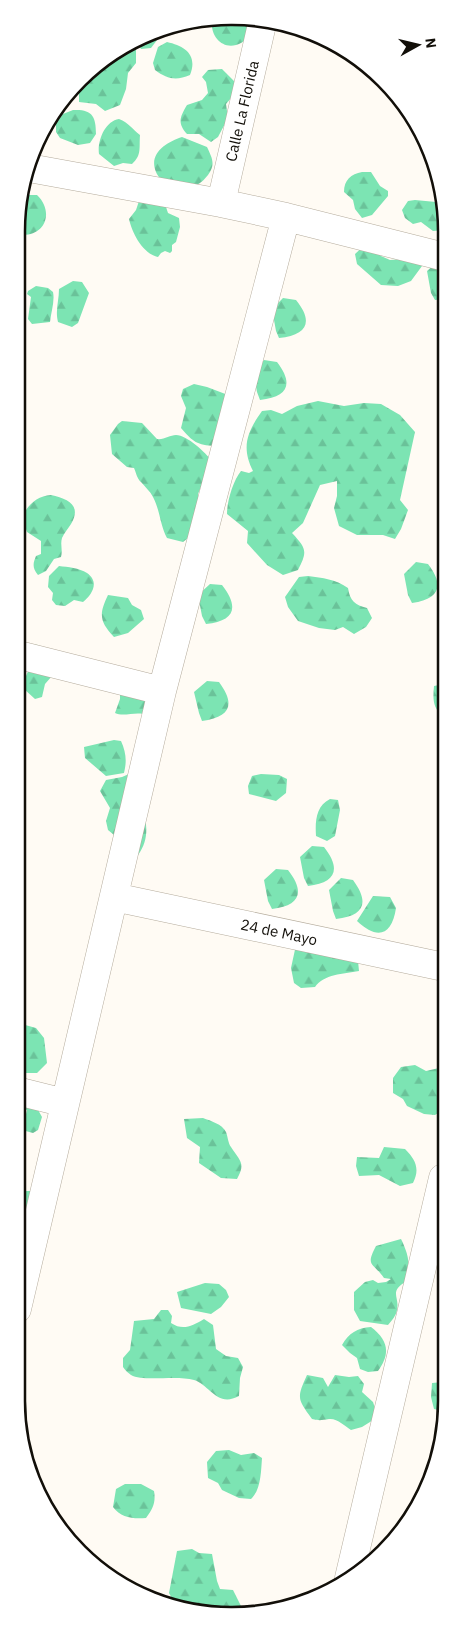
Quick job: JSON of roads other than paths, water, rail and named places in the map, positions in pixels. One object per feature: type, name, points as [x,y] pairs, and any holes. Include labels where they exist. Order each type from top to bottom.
[{"type":"street","name":"Calle La Florida","points":[[221,202],[261,27]]},
{"type":"street","points":[[35,169],[221,202],[438,255]]},
{"type":"street","points":[[25,1271],[162,691],[286,217]]},
{"type":"street","points":[[25,657],[162,691]]},
{"type":"street","name":"24 de Mayo","points":[[114,898],[438,966]]},
{"type":"street","points":[[25,1093],[65,1103]]},
{"type":"street","points":[[351,1568],[438,1199]]}]
